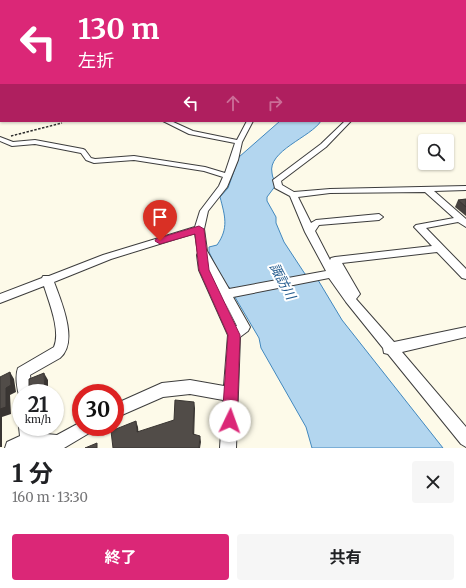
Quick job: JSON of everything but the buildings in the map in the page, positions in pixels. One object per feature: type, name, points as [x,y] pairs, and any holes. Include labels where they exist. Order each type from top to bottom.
[{"type":"street","points":[[168,122],[191,133],[239,142]]},
{"type":"street","points":[[228,448],[234,335],[204,270],[199,229],[204,212],[213,198],[223,187],[234,160],[239,142],[249,122]]},
{"type":"street","points":[[347,122],[329,141],[293,170],[277,180],[278,186],[293,195],[329,274],[466,439]]},
{"type":"street","points":[[1,139],[12,144],[36,142],[83,151],[88,159],[94,161],[134,158],[205,169],[227,176]]},
{"type":"street","points":[[293,195],[330,191],[466,188]]},
{"type":"street","points":[[428,190],[463,221]]},
{"type":"street","points":[[310,232],[316,223],[379,217]]},
{"type":"street","points":[[463,221],[419,227],[466,275]]},
{"type":"street","points":[[0,299],[47,279],[107,257],[199,229]]},
{"type":"street","points":[[350,299],[354,294],[335,260],[440,248]]},
{"type":"street","points":[[202,251],[229,293],[244,326],[234,335]]},
{"type":"street","points":[[229,293],[329,274]]},
{"type":"street","points":[[24,384],[23,372],[59,351],[63,341],[57,309],[47,279]]},
{"type":"street","points":[[389,348],[466,332]]},
{"type":"street","points":[[124,407],[162,390],[190,387],[231,394]]},
{"type":"street","points":[[34,436],[58,443],[72,435]]},
{"type":"street","points":[[13,448],[25,436]]},
{"type":"path","points":[[1,139],[62,123]]},
{"type":"water","name":"諏訪川","points":[[279,122],[320,122],[316,127],[283,151],[276,158],[272,165],[272,174],[276,185],[267,197],[267,201],[276,217],[276,223],[284,242],[305,274],[318,280],[342,320],[443,448],[312,448],[306,427],[261,348],[259,338],[229,287],[225,285],[209,252],[209,247],[217,245],[221,239],[225,227],[220,197],[228,188],[239,157]]},
{"type":"route","points":[[160,241],[199,229],[204,270],[234,335],[230,421]]}]
